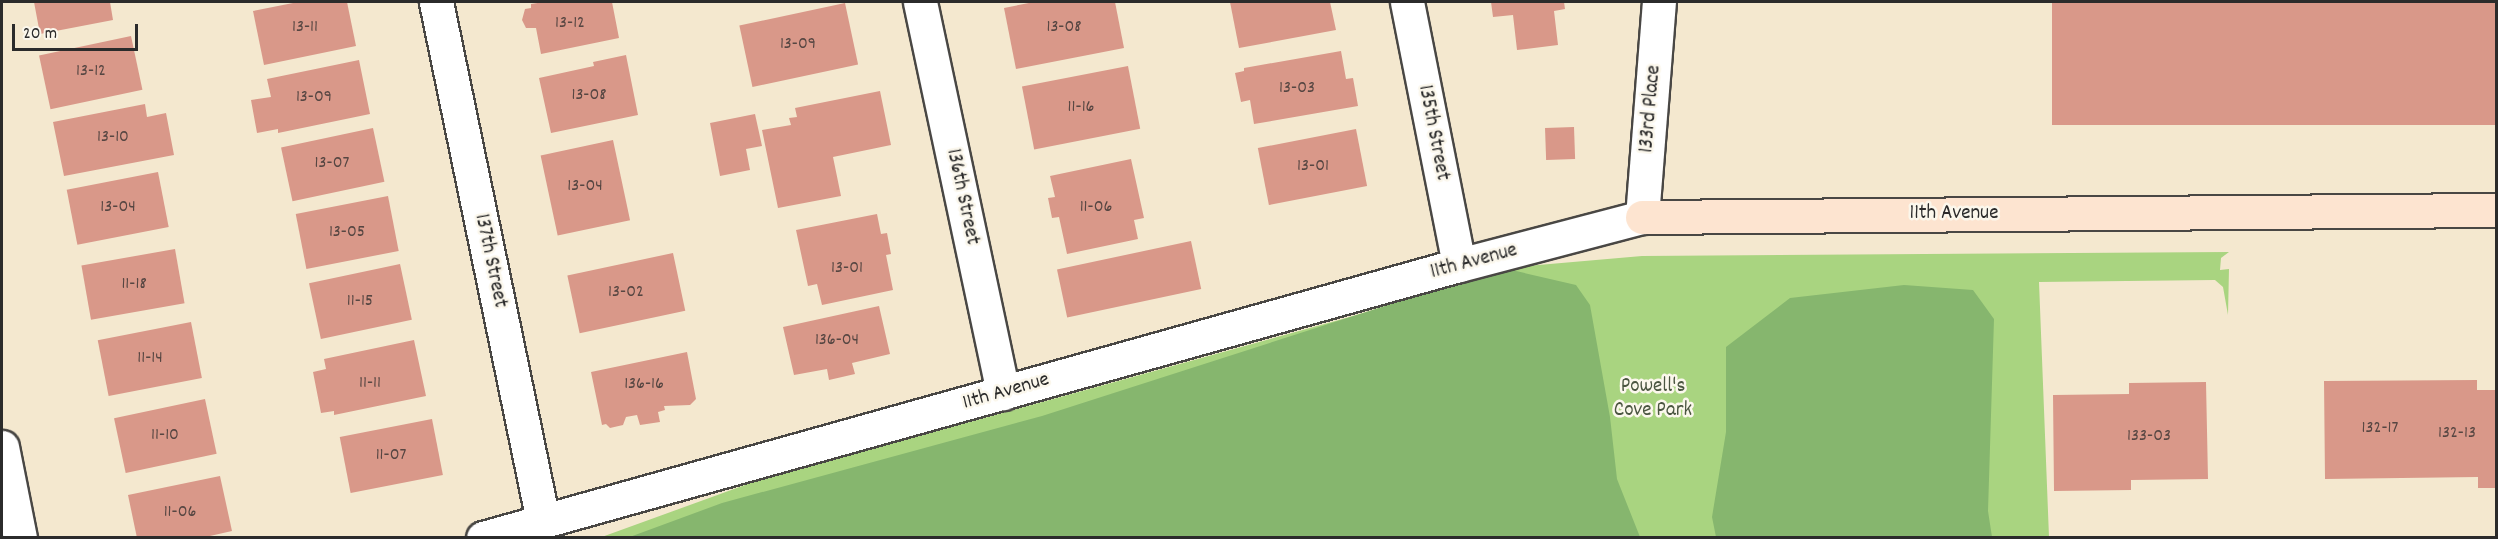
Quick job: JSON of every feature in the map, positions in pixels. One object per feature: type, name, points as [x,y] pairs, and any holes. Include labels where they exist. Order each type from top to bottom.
[{"type":"street","name":"137th Street","points":[[436,2],[543,521]]},
{"type":"street","name":"136th Street","points":[[920,2],[1003,393]]},
{"type":"street","name":"135th Street","points":[[1407,2],[1459,265]]},
{"type":"street","name":"133rd Place","points":[[1642,217],[1659,2]]},
{"type":"street","name":"11th Avenue","points":[[483,537],[1459,265],[1642,217],[2496,210]]},
{"type":"street","points":[[2,447],[20,537]]},
{"type":"green space","name":"Powell's Cove Park","points":[[2229,252],[2221,258],[2220,270],[2229,269],[2228,315],[2223,287],[2215,280],[2039,282],[2049,537],[599,538],[756,481],[1502,275],[1521,273],[1503,268],[1642,256]]},
{"type":"green space","points":[[1503,268],[1576,285],[1590,305],[1610,417],[1617,479],[1640,537],[627,538],[722,503],[1042,416]]},
{"type":"green space","points":[[1904,285],[1973,290],[1994,319],[1988,511],[1992,537],[1716,537],[1712,517],[1726,432],[1726,347],[1790,298]]},
{"type":"building","points":[[34,2],[110,2],[113,20],[40,34]]},
{"type":"building","points":[[298,2],[347,2],[356,46],[264,65],[253,11]]},
{"type":"building","points":[[612,2],[619,38],[541,54],[536,28],[526,28],[522,20],[525,9],[531,8],[531,4]]},
{"type":"building","points":[[1034,2],[1115,2],[1124,48],[1016,69],[1004,8]]},
{"type":"building","points":[[1230,2],[1330,2],[1336,30],[1239,48]]},
{"type":"building","points":[[1491,2],[1564,2],[1565,9],[1554,11],[1558,45],[1517,50],[1513,15],[1493,17]]},
{"type":"building","points":[[2052,2],[2496,2],[2496,125],[2052,125]]},
{"type":"building","points":[[845,3],[858,65],[752,87],[739,25]]},
{"type":"building","points":[[131,36],[142,90],[50,109],[39,56]]},
{"type":"building","points":[[1341,51],[1346,79],[1353,78],[1358,106],[1254,124],[1250,100],[1241,102],[1235,73],[1244,71],[1244,68]]},
{"type":"building","points":[[626,55],[638,115],[551,133],[539,78],[594,66],[593,62]]},
{"type":"building","points":[[359,60],[370,114],[278,133],[278,129],[257,133],[251,100],[271,97],[267,79]]},
{"type":"building","points":[[1128,66],[1140,129],[1034,149],[1022,87]]},
{"type":"building","points":[[880,91],[891,145],[833,157],[841,196],[778,208],[762,130],[791,125],[789,118],[797,117],[795,108]]},
{"type":"building","points":[[145,104],[147,117],[166,113],[174,155],[64,176],[53,122]]},
{"type":"building","points":[[755,114],[762,146],[746,149],[750,170],[720,176],[710,123]]},
{"type":"building","points":[[1574,127],[1575,159],[1546,160],[1545,128]]},
{"type":"building","points":[[373,128],[384,182],[292,201],[281,148]]},
{"type":"building","points":[[1356,129],[1367,186],[1269,205],[1258,148]]},
{"type":"building","points":[[613,140],[630,220],[558,236],[541,155]]},
{"type":"building","points":[[1131,159],[1144,218],[1134,220],[1138,239],[1067,254],[1059,217],[1052,218],[1048,198],[1055,197],[1050,176]]},
{"type":"building","points":[[158,172],[169,227],[77,245],[67,190]]},
{"type":"building","points":[[388,196],[399,251],[306,269],[296,214]]},
{"type":"building","points":[[877,214],[881,234],[887,233],[891,254],[886,255],[893,290],[822,305],[817,284],[808,286],[796,230]]},
{"type":"building","points":[[1191,241],[1201,289],[1067,317],[1057,269]]},
{"type":"building","points":[[175,249],[185,303],[91,320],[81,265]]},
{"type":"building","points":[[673,253],[685,311],[580,333],[567,275]]},
{"type":"building","points":[[400,264],[412,320],[321,339],[309,283]]},
{"type":"building","points":[[879,306],[890,354],[852,363],[855,374],[829,380],[827,369],[794,375],[783,327]]},
{"type":"building","points":[[191,322],[202,378],[109,396],[98,340]]},
{"type":"building","points":[[414,340],[426,396],[334,415],[334,411],[321,413],[313,372],[326,369],[324,359]]},
{"type":"building","points":[[687,352],[696,399],[690,405],[664,406],[665,410],[658,412],[660,422],[640,425],[637,415],[626,417],[623,425],[610,428],[606,424],[602,425],[591,372]]},
{"type":"building","points":[[2477,380],[2477,390],[2496,390],[2496,488],[2478,488],[2478,477],[2325,479],[2324,381]]},
{"type":"building","points":[[2206,382],[2208,479],[2131,480],[2131,490],[2054,491],[2053,395],[2129,394],[2129,383]]},
{"type":"building","points":[[205,399],[217,454],[126,473],[114,418]]},
{"type":"building","points":[[432,419],[443,475],[351,493],[340,437]]},
{"type":"building","points":[[220,476],[232,531],[201,538],[137,538],[128,495]]}]
